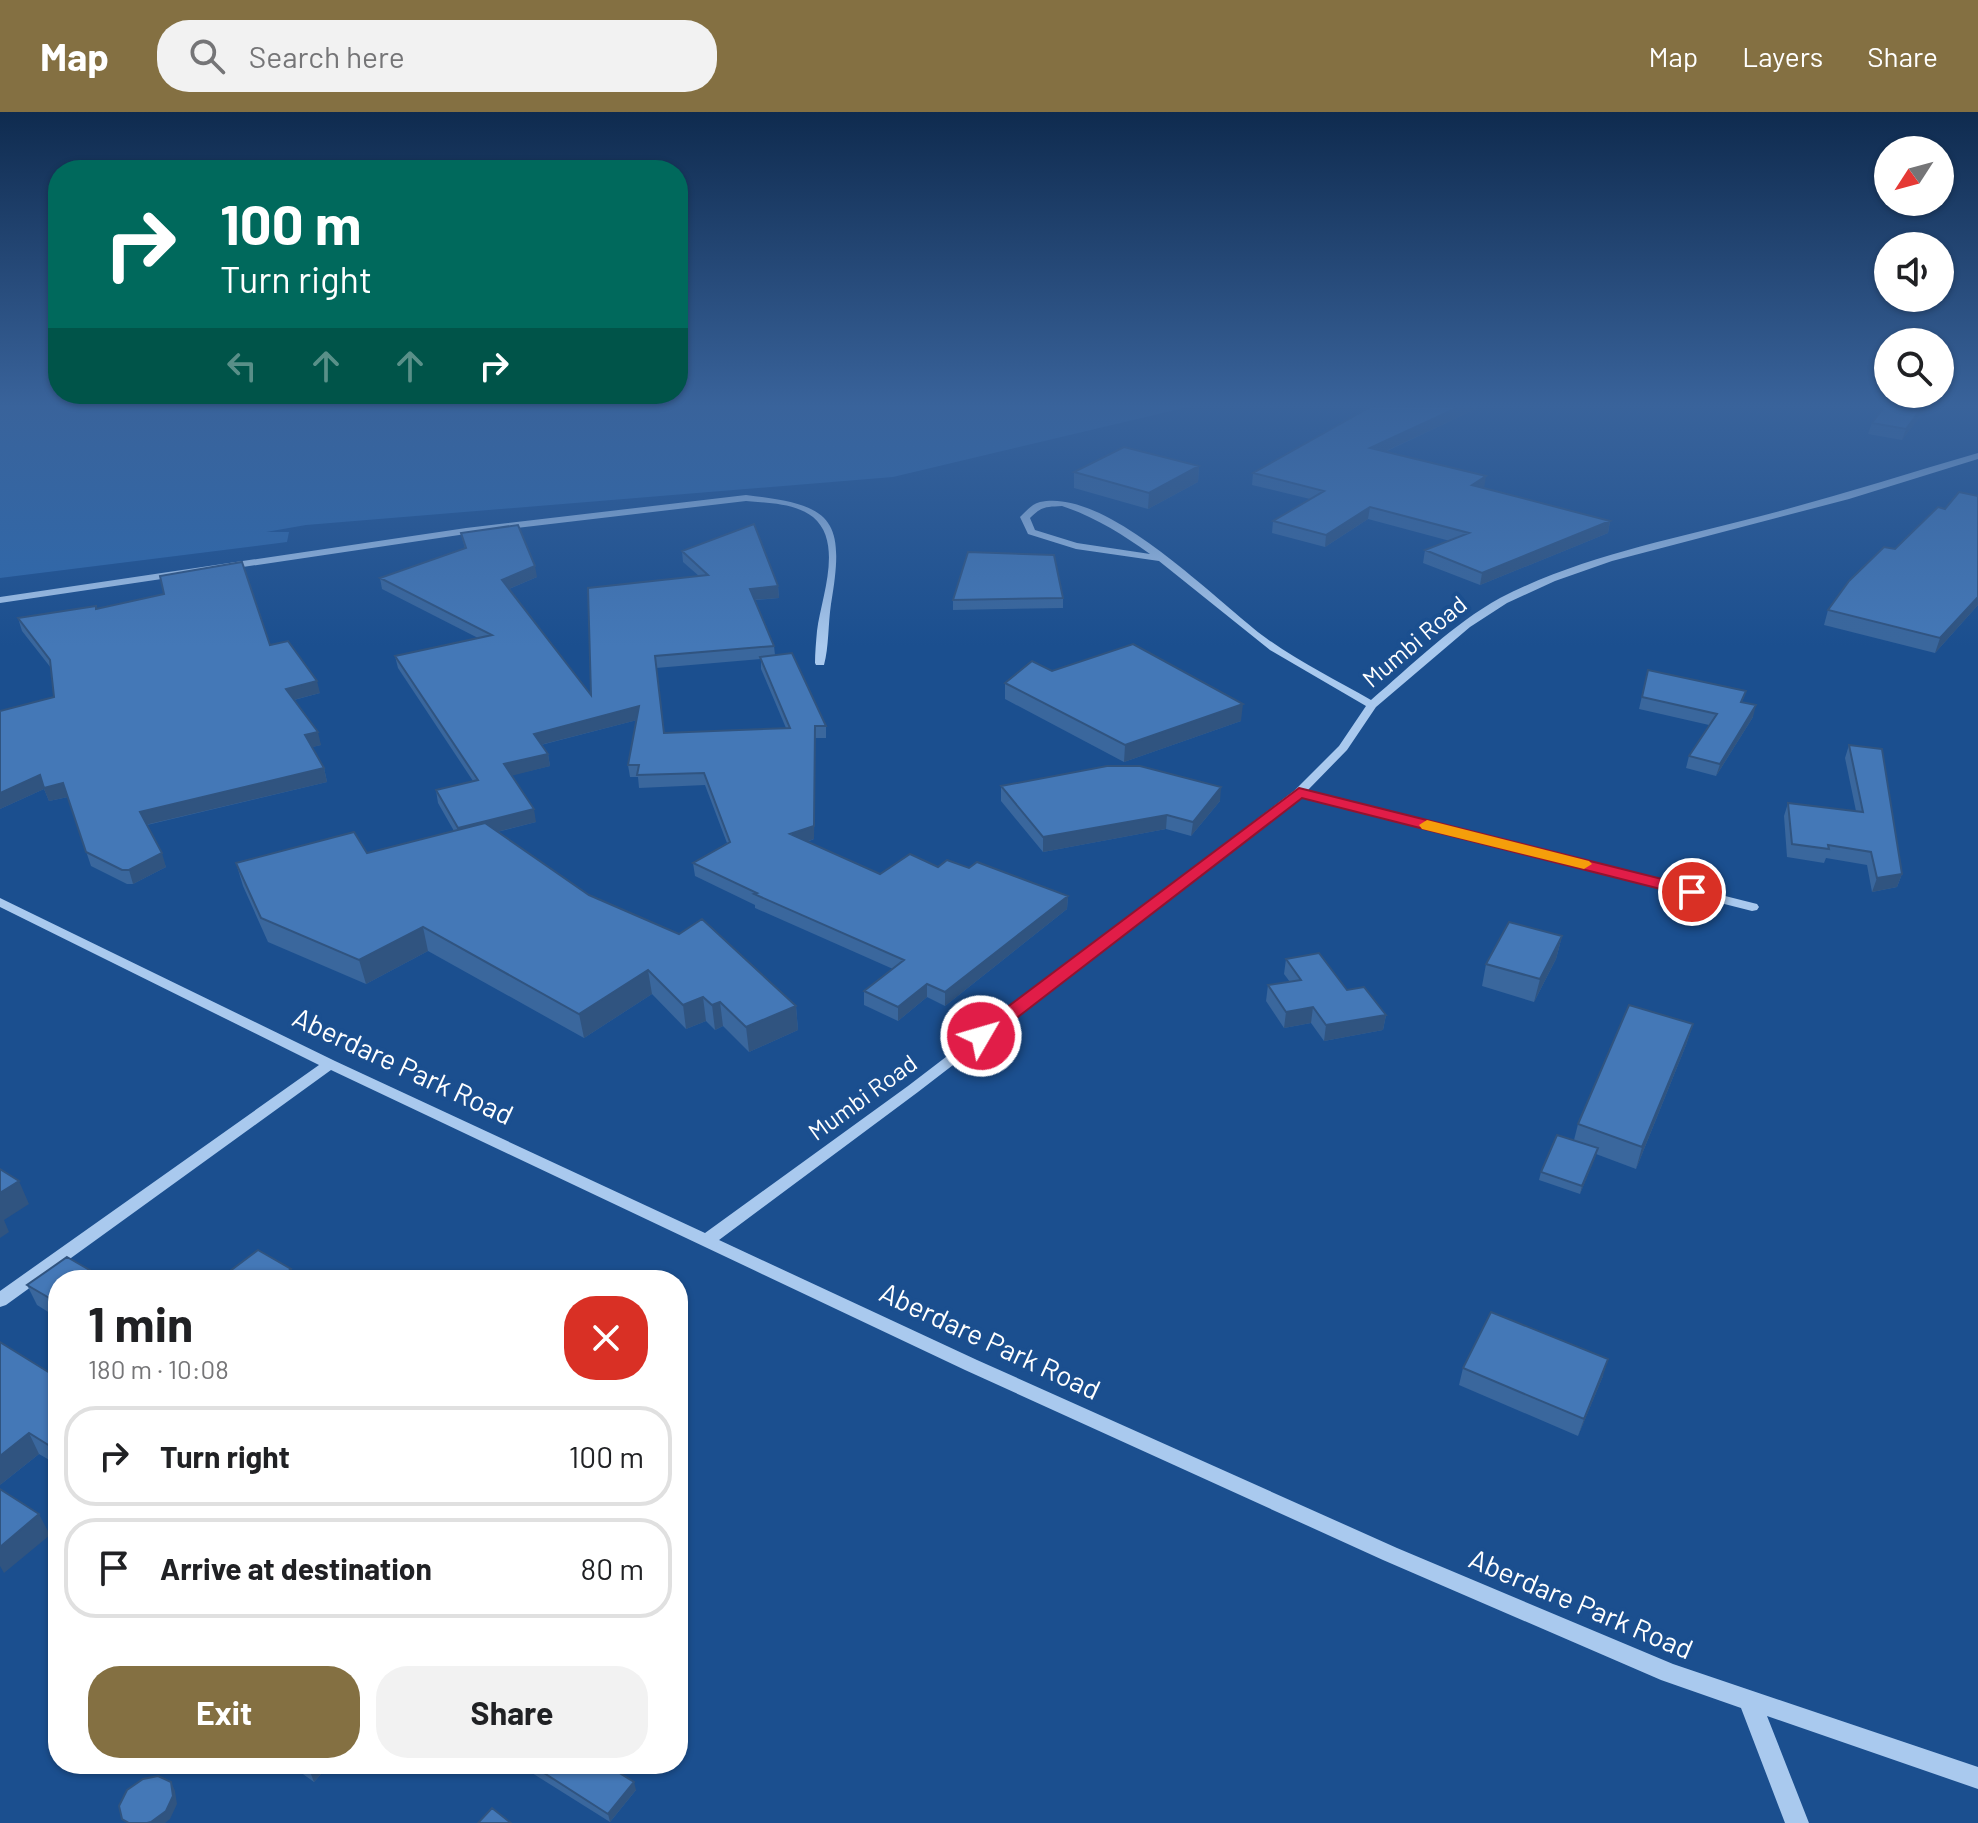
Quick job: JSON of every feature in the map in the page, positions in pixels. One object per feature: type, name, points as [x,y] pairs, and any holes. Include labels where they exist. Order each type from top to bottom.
[{"type":"street","name":"Mumbi Road","points":[[708,1239],[913,1089],[1299,793],[1343,748],[1372,705],[1466,625],[1503,601],[1552,579],[1609,559],[1880,486]]},
{"type":"street","points":[[0,600],[466,531],[746,498],[774,499],[803,507],[829,526],[835,546],[820,640],[820,663]]},
{"type":"street","points":[[1161,558],[1076,546],[1031,532],[1025,517],[1040,505],[1064,504],[1098,514],[1161,558],[1262,640],[1372,705]]},
{"type":"street","points":[[1299,793],[1752,907]]},
{"type":"street","name":"Aberdare Park Road","points":[[0,902],[330,1064],[971,1365],[1390,1554],[1669,1673],[1978,1778]]},
{"type":"street","points":[[0,1300],[330,1064]]},
{"type":"street","points":[[1749,1700],[1797,1823]]},
{"type":"shaded area","points":[[0,486],[785,486],[306,525],[266,532],[289,532],[287,542],[0,578]]},
{"type":"building","points":[[1123,486],[1162,486],[1149,493]]},
{"type":"building","points":[[1304,486],[1475,486],[1610,521],[1482,573],[1425,550],[1469,533],[1370,507],[1326,535],[1273,521],[1324,491]]},
{"type":"building","points":[[1959,492],[1978,496],[1978,597],[1940,638],[1828,610],[1849,581],[1884,547],[1895,549],[1938,507],[1945,509]]},
{"type":"building","points":[[754,524],[778,586],[750,589],[774,646],[655,656],[664,733],[790,728],[760,657],[792,653],[826,726],[815,726],[814,826],[790,834],[880,874],[910,854],[938,867],[947,860],[969,868],[977,862],[1068,896],[945,992],[927,984],[898,1007],[864,991],[904,960],[754,894],[757,893],[693,863],[730,842],[704,773],[637,775],[639,765],[628,765],[639,706],[534,734],[548,754],[504,764],[534,809],[458,828],[436,790],[478,780],[395,656],[492,635],[380,578],[466,548],[461,533],[518,525],[535,566],[502,580],[591,695],[588,588],[708,575],[682,551]]},
{"type":"building","points":[[968,552],[1054,555],[1063,598],[953,600]]},
{"type":"building","points":[[242,562],[270,645],[288,641],[317,681],[286,689],[318,732],[305,735],[324,768],[140,812],[162,853],[129,870],[122,870],[86,852],[63,783],[44,788],[40,775],[0,793],[0,711],[54,697],[50,660],[18,618],[96,606],[96,609],[164,594],[160,576]]},
{"type":"building","points":[[1133,644],[1243,704],[1125,745],[1005,683],[1032,661],[1052,671]]},
{"type":"building","points":[[1648,670],[1746,691],[1741,702],[1756,705],[1720,764],[1689,756],[1717,714],[1642,697]]},
{"type":"building","points":[[1849,745],[1882,749],[1902,874],[1877,878],[1871,852],[1828,845],[1829,849],[1792,844],[1788,803],[1863,812]]},
{"type":"building","points":[[1107,766],[1140,766],[1221,787],[1193,822],[1167,815],[1043,837],[1001,786]]},
{"type":"building","points":[[485,823],[589,895],[679,934],[702,919],[796,1006],[746,1027],[720,1002],[712,1005],[703,997],[683,1005],[648,970],[579,1014],[423,927],[359,960],[261,918],[236,863],[354,832],[367,853]]},
{"type":"building","points":[[1509,922],[1562,936],[1540,979],[1486,964]]},
{"type":"building","points":[[1319,953],[1347,990],[1364,987],[1386,1015],[1326,1025],[1313,1007],[1286,1012],[1268,985],[1301,980],[1286,959]]},
{"type":"building","points":[[1629,1005],[1693,1024],[1642,1147],[1578,1124]]},
{"type":"building","points":[[1557,1135],[1598,1148],[1582,1186],[1541,1172]]},
{"type":"building","points":[[0,1169],[19,1181],[0,1193]]},
{"type":"building","points":[[258,1250],[291,1269],[290,1270],[231,1270]]},
{"type":"building","points":[[67,1257],[90,1270],[48,1270]]},
{"type":"building","points":[[48,1270],[48,1297],[27,1285]]},
{"type":"building","points":[[1491,1312],[1608,1359],[1584,1419],[1463,1368]]},
{"type":"building","points":[[0,1342],[48,1372],[48,1445],[29,1433],[0,1456]]},
{"type":"building","points":[[0,1489],[39,1514],[0,1547]]},
{"type":"building","points":[[546,1774],[621,1774],[634,1782],[608,1814]]},
{"type":"building","points":[[158,1776],[171,1782],[173,1796],[166,1811],[147,1823],[129,1823],[122,1819],[119,1806],[127,1790],[143,1779]]},
{"type":"building","points":[[492,1808],[511,1823],[478,1823]]},
{"type":"slow traffic","points":[[1427,825],[1584,864]]},
{"type":"route","points":[[981,1036],[1299,793],[1692,892]]}]
